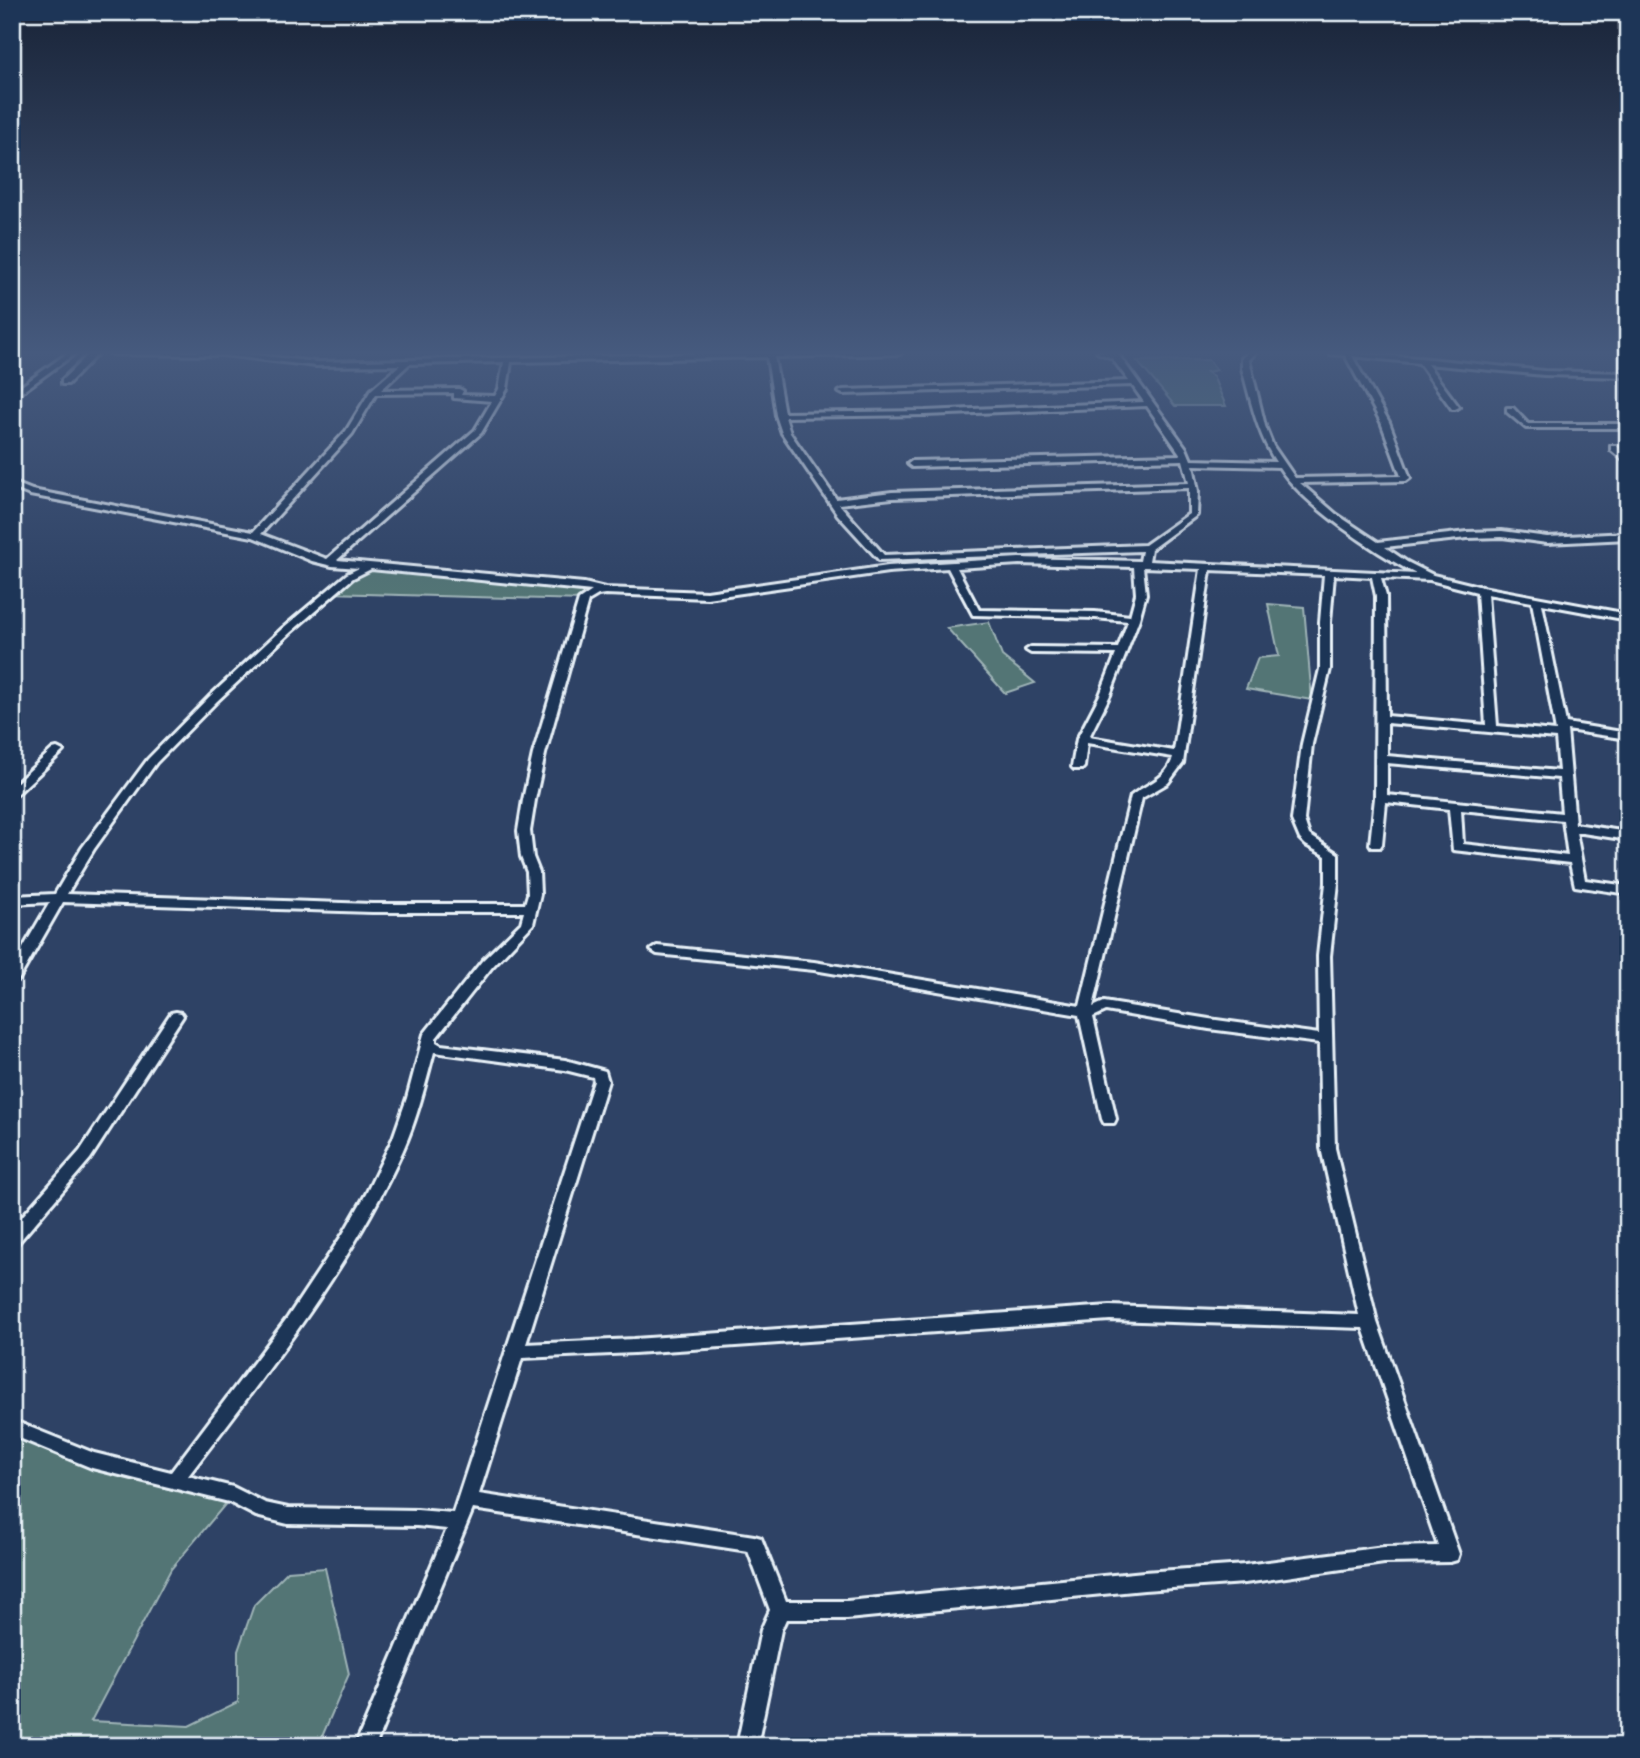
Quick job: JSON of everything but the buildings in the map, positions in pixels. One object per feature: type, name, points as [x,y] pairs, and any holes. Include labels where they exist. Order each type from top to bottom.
[{"type":"street","points":[[255,535],[347,434]]},
{"type":"street","points":[[329,562],[475,434]]},
{"type":"street","points":[[787,434],[832,502],[882,558],[888,569]]},
{"type":"street","points":[[882,558],[1147,548],[1193,515],[1195,506],[1187,459],[1169,434]]},
{"type":"street","points":[[1265,434],[1281,465],[1293,481],[1333,516],[1404,564],[1430,577],[1482,590],[1628,617]]},
{"type":"street","points":[[1293,481],[1406,478],[1390,434]]},
{"type":"street","points":[[1614,448],[1628,463]]},
{"type":"street","points":[[912,464],[1187,459],[1281,465]]},
{"type":"street","points":[[12,485],[63,499],[255,535],[329,562],[586,591],[677,596],[724,594],[888,569],[1018,561],[1430,577]]},
{"type":"street","points":[[832,502],[892,495],[1192,485]]},
{"type":"street","points":[[980,492],[988,505]]},
{"type":"street","points":[[1375,545],[1467,535],[1502,534],[1547,540],[1628,536]]},
{"type":"street","points":[[1079,767],[1082,738],[1105,695],[1134,619],[1141,594],[1141,564],[1147,548]]},
{"type":"street","points":[[329,562],[350,576]]},
{"type":"street","points":[[1390,576],[1403,569],[1404,564]]},
{"type":"street","points":[[951,565],[976,613],[1095,615],[1134,619]]},
{"type":"street","points":[[12,979],[88,848],[152,761],[213,699],[350,576],[369,566]]},
{"type":"street","points":[[1109,1119],[1085,1012],[1137,796],[1162,784],[1178,765],[1206,567]]},
{"type":"street","points":[[780,1611],[847,1609],[1245,1574],[1384,1555],[1450,1554],[1369,1322],[1328,1148],[1324,956],[1332,883],[1332,854],[1304,836],[1298,820],[1307,744],[1325,670],[1329,573]]},
{"type":"street","points":[[1376,575],[1381,596],[1382,719],[1381,798],[1376,844]]},
{"type":"street","points":[[1482,590],[1492,727]]},
{"type":"street","points":[[174,1481],[271,1353],[353,1234],[396,1150],[429,1037],[487,964],[527,924],[531,908],[533,872],[527,857],[524,831],[529,800],[538,754],[586,591]]},
{"type":"street","points":[[1537,601],[1561,731],[1569,822],[1579,883],[1628,890]]},
{"type":"street","points":[[1031,650],[1123,651]]},
{"type":"street","points":[[1382,719],[1628,736]]},
{"type":"street","points":[[1082,738],[1179,755]]},
{"type":"street","points":[[12,793],[57,751]]},
{"type":"street","points":[[1380,759],[1564,775]]},
{"type":"street","points":[[1381,798],[1569,822],[1628,836]]},
{"type":"street","points":[[1454,806],[1457,847],[1575,860]]},
{"type":"street","points":[[12,900],[61,898],[372,908],[531,908]]},
{"type":"street","points":[[657,950],[814,966],[1085,1012],[1094,1013],[1104,1006],[1209,1024],[1324,1039]]},
{"type":"street","points":[[12,1239],[85,1155],[176,1016]]},
{"type":"street","points":[[365,1746],[468,1500],[601,1081],[600,1074],[565,1065],[438,1049],[429,1044]]},
{"type":"street","points":[[515,1351],[634,1346],[1110,1314],[1369,1322]]},
{"type":"street","points":[[12,1427],[92,1460],[233,1495],[262,1510],[288,1516],[416,1518],[459,1522]]},
{"type":"street","points":[[468,1500],[754,1544],[780,1611],[771,1630],[747,1746]]},
{"type":"green space","points":[[369,566],[586,589],[587,596],[584,600],[330,593]]},
{"type":"green space","points":[[1268,604],[1304,607],[1312,700],[1246,689],[1258,658],[1279,656]]},
{"type":"green space","points":[[989,622],[1002,656],[1035,683],[1005,693],[947,628]]},
{"type":"green space","points":[[12,1427],[92,1460],[233,1495],[171,1569],[91,1721],[189,1726],[238,1702],[238,1651],[254,1605],[288,1571],[325,1568],[349,1674],[318,1746],[12,1746]]}]
